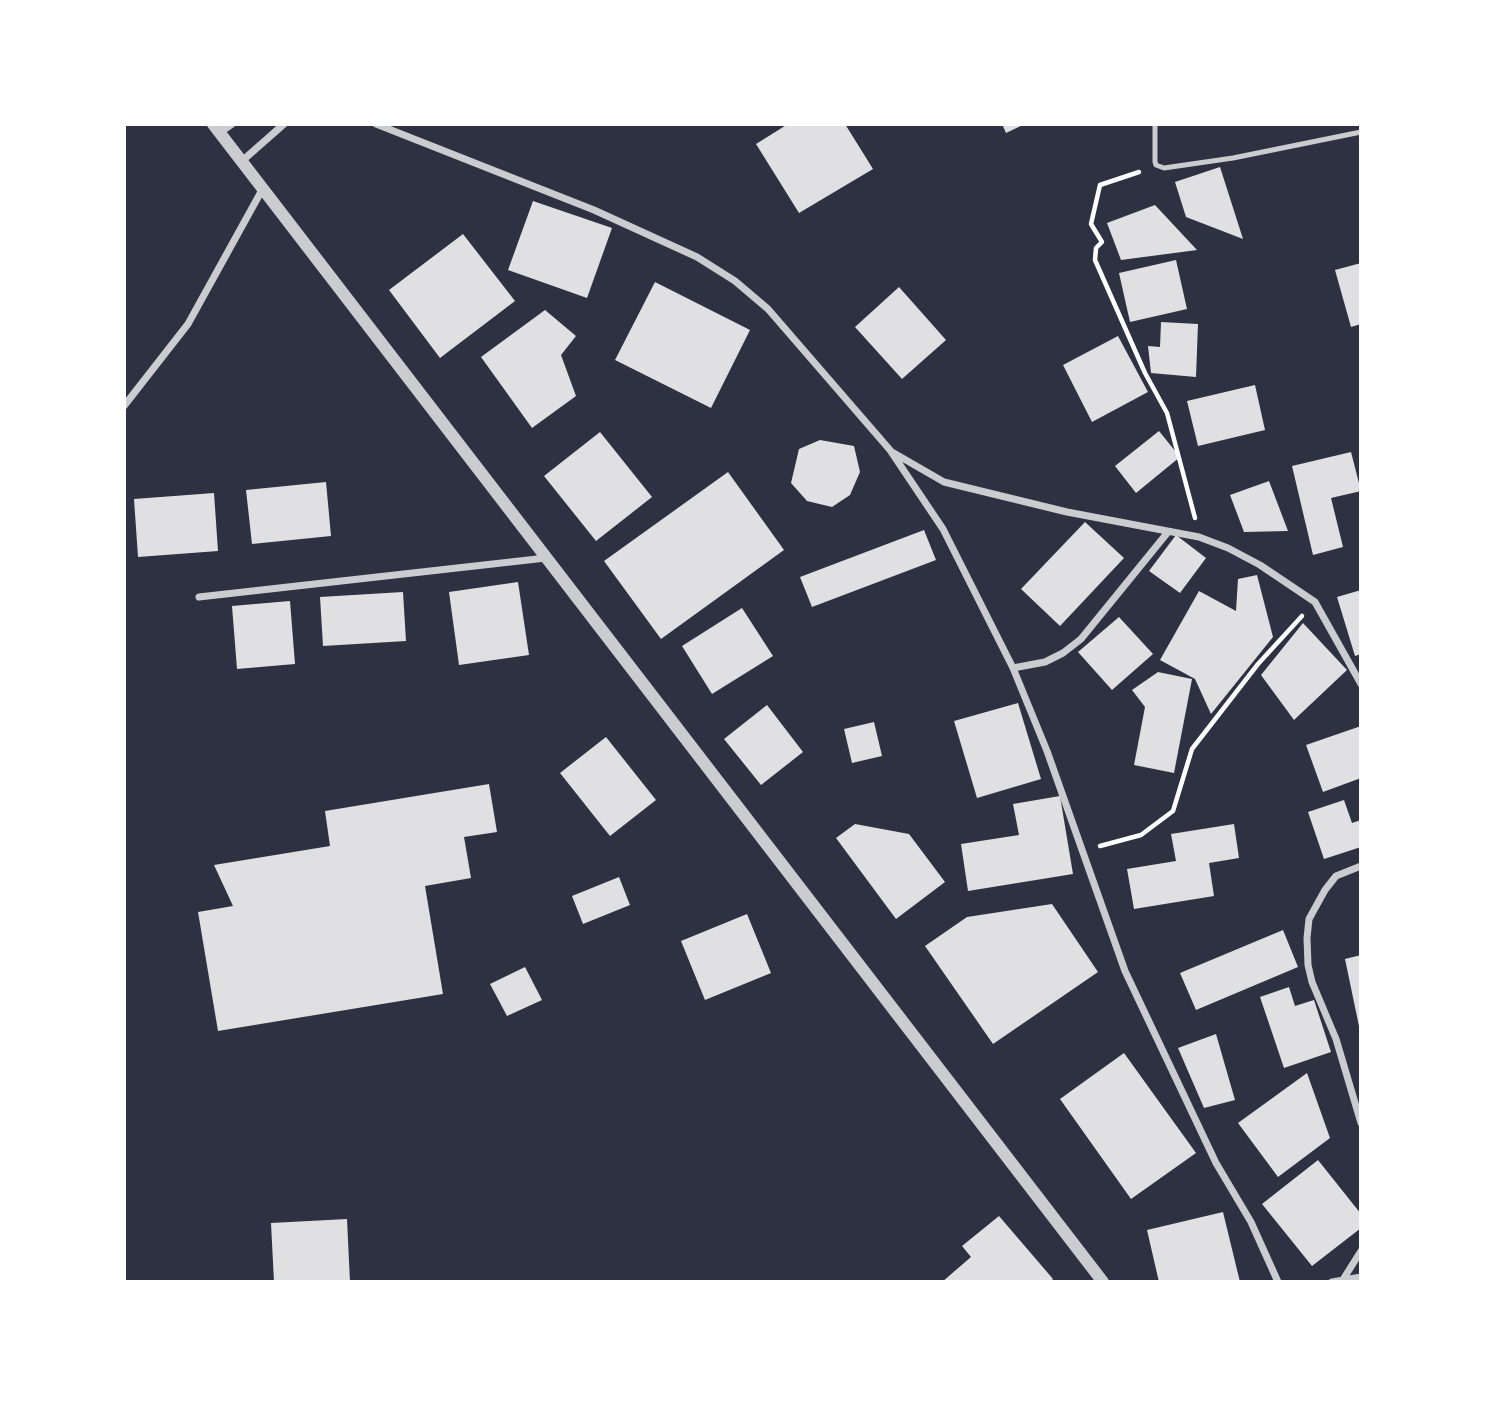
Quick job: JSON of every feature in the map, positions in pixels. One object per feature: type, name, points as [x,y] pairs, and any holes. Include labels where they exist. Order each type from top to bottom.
[{"type":"street","points":[[232,124],[216,129],[1103,1282]]},
{"type":"street","points":[[242,161],[284,124]]},
{"type":"street","points":[[376,124],[594,209],[697,257],[735,281],[768,309],[890,450],[943,529],[1013,668],[1047,751],[1125,971],[1216,1163],[1251,1222],[1278,1282]]},
{"type":"street","points":[[124,406],[188,324],[262,190]]},
{"type":"street","points":[[890,450],[944,482],[1067,512],[1199,537],[1228,548],[1260,565],[1315,602],[1361,685]]},
{"type":"street","points":[[1013,668],[1045,662],[1063,653],[1080,639],[1168,531]]},
{"type":"street","points":[[199,597],[546,558]]},
{"type":"street","points":[[1361,866],[1336,876],[1325,890],[1309,919],[1307,937],[1312,982],[1336,1039],[1361,1123]]},
{"type":"street","points":[[1345,1278],[1361,1251]]},
{"type":"street","points":[[1332,1282],[1361,1277]]},
{"type":"lane","points":[[1155,124],[1156,165],[1164,167],[1233,158],[1361,132]]},
{"type":"path","points":[[1156,165],[1100,185],[1091,224],[1102,242],[1096,248],[1095,260],[1145,373],[1167,413],[1199,537]]},
{"type":"path","points":[[1082,851],[1141,835],[1172,811],[1192,749],[1258,664],[1315,602]]},
{"type":"building","points":[[788,124],[845,124],[873,169],[799,213],[756,144]]},
{"type":"building","points":[[1002,124],[1025,124],[1006,133]]},
{"type":"building","points":[[1220,167],[1243,239],[1186,217],[1175,182]]},
{"type":"building","points":[[533,201],[612,228],[587,298],[508,270]]},
{"type":"building","points":[[1155,205],[1197,250],[1121,260],[1107,223]]},
{"type":"building","points":[[463,234],[515,301],[440,358],[389,290]]},
{"type":"building","points":[[1176,260],[1187,309],[1130,322],[1119,273]]},
{"type":"building","points":[[1361,263],[1361,324],[1351,327],[1335,270]]},
{"type":"building","points":[[655,282],[750,330],[711,408],[615,360]]},
{"type":"building","points":[[899,287],[946,340],[902,379],[855,327]]},
{"type":"building","points":[[545,310],[576,336],[561,355],[576,396],[532,428],[481,357]]},
{"type":"building","points":[[1161,322],[1198,324],[1196,377],[1151,373],[1148,346],[1160,347]]},
{"type":"building","points":[[1118,336],[1148,392],[1092,422],[1063,365]]},
{"type":"building","points":[[1255,385],[1265,430],[1198,446],[1187,401]]},
{"type":"building","points":[[1159,431],[1180,457],[1136,493],[1115,466]]},
{"type":"building","points":[[600,432],[652,497],[596,541],[544,476]]},
{"type":"building","points":[[820,440],[854,446],[860,472],[850,495],[832,507],[807,501],[791,483],[799,449]]},
{"type":"building","points":[[1351,452],[1361,491],[1331,498],[1343,547],[1313,555],[1292,466]]},
{"type":"building","points":[[728,472],[784,550],[661,639],[604,561]]},
{"type":"building","points":[[1269,481],[1288,531],[1244,532],[1230,495]]},
{"type":"building","points":[[326,482],[331,536],[252,544],[246,490]]},
{"type":"building","points":[[214,493],[218,551],[138,557],[134,499]]},
{"type":"building","points":[[1085,522],[1124,558],[1060,626],[1021,589]]},
{"type":"building","points":[[924,530],[936,560],[812,607],[800,577]]},
{"type":"building","points":[[1176,535],[1206,558],[1180,593],[1149,571]]},
{"type":"building","points":[[1257,575],[1273,637],[1211,714],[1195,679],[1160,660],[1199,591],[1236,611],[1238,579]]},
{"type":"building","points":[[518,582],[529,655],[459,665],[449,592]]},
{"type":"building","points":[[1361,590],[1361,654],[1355,656],[1337,597]]},
{"type":"building","points":[[403,592],[406,641],[323,646],[320,597]]},
{"type":"building","points":[[290,601],[295,664],[237,669],[232,606]]},
{"type":"building","points":[[742,608],[773,656],[712,694],[682,646]]},
{"type":"building","points":[[1119,617],[1153,654],[1112,690],[1078,652]]},
{"type":"building","points":[[1303,623],[1347,670],[1294,720],[1261,675]]},
{"type":"building","points":[[1158,672],[1192,679],[1174,773],[1134,765],[1145,707],[1132,690]]},
{"type":"building","points":[[1018,703],[1041,779],[977,798],[954,721]]},
{"type":"building","points":[[767,705],[803,752],[761,785],[724,739]]},
{"type":"building","points":[[874,722],[882,756],[852,763],[844,729]]},
{"type":"building","points":[[1361,726],[1361,778],[1323,792],[1306,745]]},
{"type":"building","points":[[606,737],[656,800],[610,836],[560,773]]},
{"type":"building","points":[[489,784],[497,832],[464,837],[471,878],[425,886],[443,994],[218,1031],[198,912],[233,906],[214,865],[330,846],[325,811]]},
{"type":"building","points":[[1060,796],[1073,874],[968,891],[961,844],[1019,835],[1013,804]]},
{"type":"building","points":[[1344,800],[1352,823],[1361,820],[1361,847],[1324,859],[1308,812]]},
{"type":"building","points":[[855,824],[909,834],[945,882],[896,919],[836,838]]},
{"type":"building","points":[[1234,824],[1239,858],[1209,863],[1214,896],[1134,909],[1127,869],[1176,861],[1171,834]]},
{"type":"building","points":[[619,877],[630,905],[583,924],[572,896]]},
{"type":"building","points":[[1052,904],[1098,972],[993,1044],[925,946],[967,917]]},
{"type":"building","points":[[747,914],[771,973],[705,1000],[681,941]]},
{"type":"building","points":[[1283,930],[1298,967],[1196,1010],[1180,973]]},
{"type":"building","points":[[1361,955],[1361,1031],[1360,1031],[1345,959]]},
{"type":"building","points":[[525,967],[542,1000],[507,1016],[490,984]]},
{"type":"building","points":[[1289,987],[1295,1006],[1314,1000],[1331,1052],[1284,1068],[1260,997]]},
{"type":"building","points":[[1216,1034],[1235,1100],[1204,1108],[1178,1048]]},
{"type":"building","points":[[1124,1053],[1196,1153],[1131,1199],[1060,1099]]},
{"type":"building","points":[[1307,1073],[1330,1138],[1278,1177],[1238,1123]]},
{"type":"building","points":[[1318,1160],[1361,1214],[1361,1228],[1312,1266],[1262,1204]]},
{"type":"building","points":[[1223,1212],[1240,1282],[1159,1282],[1147,1230]]},
{"type":"building","points":[[999,1216],[1053,1279],[1050,1282],[942,1282],[971,1257],[962,1246]]},
{"type":"building","points":[[347,1219],[350,1282],[274,1282],[271,1223]]}]
